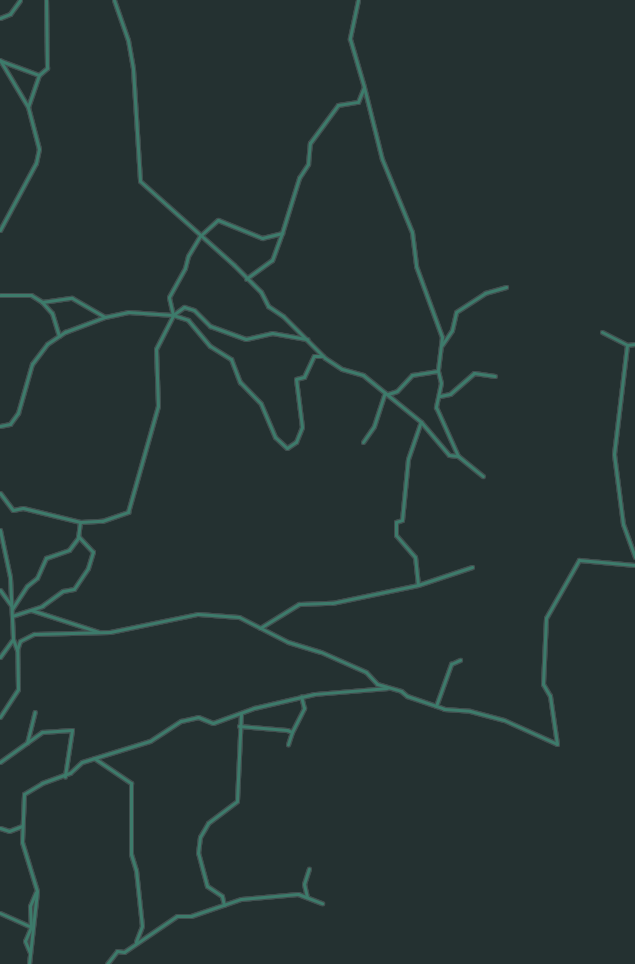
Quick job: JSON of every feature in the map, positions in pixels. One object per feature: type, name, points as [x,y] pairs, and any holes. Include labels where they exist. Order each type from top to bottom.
[{"type":"street","points":[[0,18],[10,14],[20,0]]},
{"type":"street","points":[[28,107],[39,75],[47,68],[46,0]]},
{"type":"street","points":[[114,0],[128,40],[133,69],[140,181],[261,292],[268,306],[307,339],[323,356],[342,369],[363,375],[421,422],[449,455],[458,456]]},
{"type":"street","points":[[358,0],[350,40],[364,87],[382,159],[412,232],[416,266],[426,286],[426,299],[442,345]]},
{"type":"street","points":[[1,60],[39,75]]},
{"type":"street","points":[[0,230],[36,163],[39,149],[28,107],[1,60]]},
{"type":"street","points":[[246,279],[272,260],[299,178],[308,164],[310,144],[338,105],[358,102],[364,87]]},
{"type":"street","points":[[173,315],[169,297],[200,236],[218,220],[262,238],[282,233]]},
{"type":"street","points":[[483,476],[458,456],[436,408],[440,396],[438,371],[442,345],[452,330],[456,312],[485,293],[506,287]]},
{"type":"street","points":[[0,295],[31,295],[42,302],[52,313],[59,336]]},
{"type":"street","points":[[42,302],[72,298],[105,317]]},
{"type":"street","points":[[0,493],[14,510],[23,508],[80,522],[102,520],[128,512],[158,406],[156,349],[173,315],[184,307],[194,310],[210,326],[246,339],[272,333],[307,339]]},
{"type":"street","points":[[0,426],[10,424],[18,413],[32,364],[47,344],[59,336],[105,317],[128,312],[173,315],[188,320],[210,346],[231,359],[240,382],[261,404],[275,437],[287,448],[296,442],[303,422],[302,408],[296,397],[299,388],[296,379],[304,377],[314,356],[323,356]]},
{"type":"street","points":[[602,332],[628,345],[635,344]]},
{"type":"street","points":[[628,345],[614,454],[622,524],[635,557]]},
{"type":"street","points":[[386,393],[397,391],[412,375],[438,371]]},
{"type":"street","points":[[440,396],[450,394],[474,373],[495,376]]},
{"type":"street","points":[[363,442],[374,426],[386,393]]},
{"type":"street","points":[[418,585],[415,557],[396,535],[396,522],[402,520],[408,459],[421,422]]},
{"type":"street","points":[[11,607],[27,586],[37,578],[46,558],[69,550],[78,536],[80,522]]},
{"type":"street","points":[[0,530],[11,607],[13,639],[17,650],[18,689],[0,717]]},
{"type":"street","points":[[12,616],[31,610],[74,589],[88,568],[93,552],[78,536]]},
{"type":"street","points":[[17,650],[20,641],[34,634],[100,632],[216,613],[239,617],[260,628],[366,672],[377,684],[436,706],[504,720],[558,743],[550,696],[543,684],[546,618],[579,560],[635,565]]},
{"type":"street","points":[[260,628],[299,604],[332,603],[418,585],[472,567]]},
{"type":"street","points":[[0,590],[11,607]]},
{"type":"street","points":[[31,610],[100,632]]},
{"type":"street","points":[[0,657],[13,639]]},
{"type":"street","points":[[436,706],[450,664],[460,660]]},
{"type":"street","points":[[29,964],[37,890],[22,842],[24,794],[42,783],[65,776],[94,758],[150,741],[181,721],[198,717],[213,723],[241,713],[301,696],[388,688]]},
{"type":"street","points":[[288,744],[292,732],[304,708],[301,696]]},
{"type":"street","points":[[27,743],[35,712]]},
{"type":"street","points":[[224,905],[222,896],[207,886],[198,853],[200,837],[208,823],[237,801],[239,726],[241,713]]},
{"type":"street","points":[[239,726],[292,732]]},
{"type":"street","points":[[0,762],[50,729],[72,730],[65,776]]},
{"type":"street","points":[[94,758],[131,783],[131,854],[136,870],[142,926],[135,945]]},
{"type":"street","points":[[0,828],[9,831],[22,826]]},
{"type":"street","points":[[307,897],[304,884],[309,869]]},
{"type":"street","points":[[30,953],[25,942],[31,927],[30,906],[37,890]]},
{"type":"street","points":[[106,964],[117,951],[124,952],[177,916],[190,916],[241,899],[298,894],[322,903]]},
{"type":"street","points":[[0,913],[31,927]]}]
